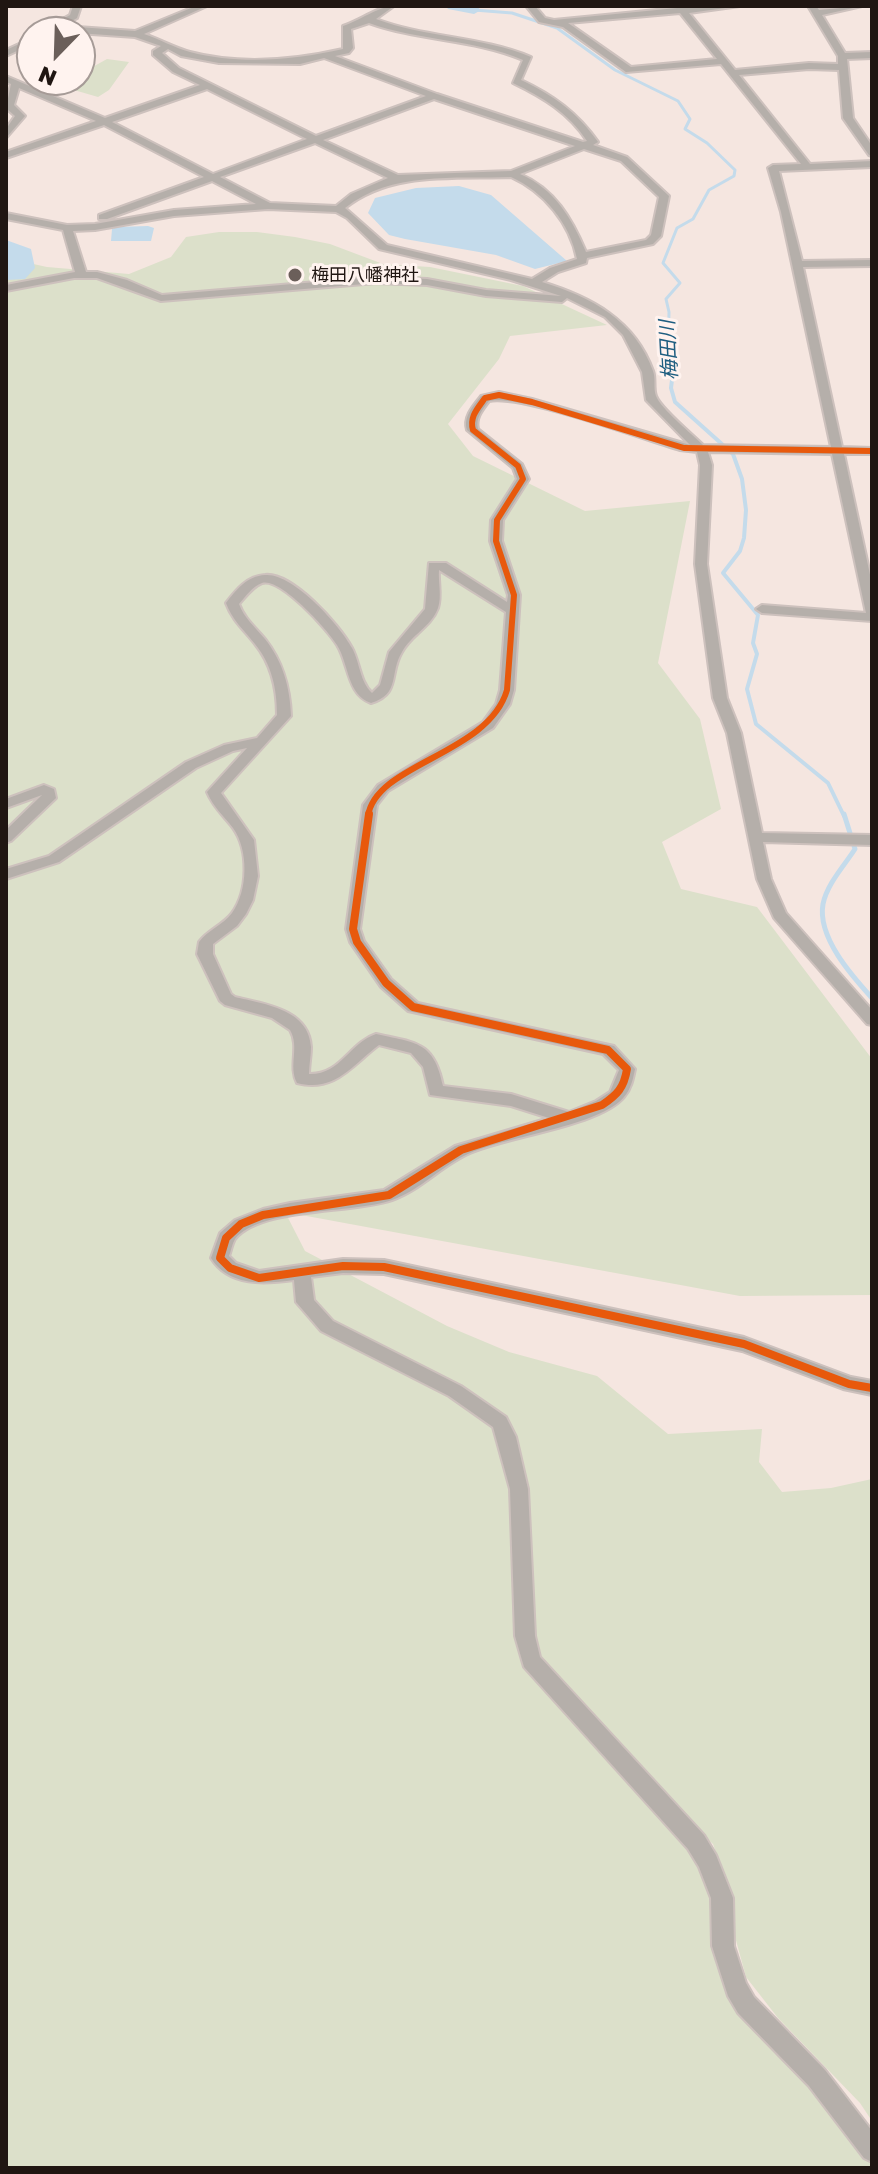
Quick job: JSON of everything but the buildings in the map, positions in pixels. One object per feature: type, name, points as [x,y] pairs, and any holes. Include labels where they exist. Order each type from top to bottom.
[{"type":"street","points":[[136,34],[203,6]]},
{"type":"street","points":[[96,32],[136,34],[184,54],[219,60],[300,61],[346,51],[349,48],[346,28],[369,20],[390,6]]},
{"type":"street","points":[[530,6],[542,20],[566,25],[629,70],[722,61]]},
{"type":"street","points":[[552,22],[681,8],[736,6]]},
{"type":"street","points":[[858,6],[815,10],[843,62],[848,118],[872,153]]},
{"type":"street","points":[[681,8],[808,167]]},
{"type":"street","points":[[338,209],[354,196],[397,178],[512,174],[593,142],[570,113],[547,95],[516,81],[528,59],[501,48],[391,29],[369,20]]},
{"type":"street","points":[[168,45],[156,53],[163,61],[397,178]]},
{"type":"street","points":[[732,73],[843,62],[872,55]]},
{"type":"street","points":[[326,56],[434,96],[624,159],[664,196],[656,236],[649,242],[582,256]]},
{"type":"street","points":[[6,135],[20,116],[9,106],[11,80],[102,120],[268,206]]},
{"type":"street","points":[[6,155],[210,85]]},
{"type":"street","points":[[67,228],[129,209],[434,96]]},
{"type":"street","points":[[762,609],[872,615],[773,168],[872,164]]},
{"type":"street","points":[[512,174],[528,180],[565,215],[582,256],[582,261],[554,270],[533,283]]},
{"type":"street","points":[[6,216],[67,228],[95,227],[174,213],[268,206],[338,209],[348,212],[373,241],[383,247],[533,283],[580,300],[606,314],[627,335],[649,377],[648,392],[652,400],[702,450],[706,465],[706,490],[701,564],[720,698],[734,733],[764,879],[779,915],[872,1020]]},
{"type":"street","points":[[67,228],[81,274]]},
{"type":"street","points":[[796,264],[872,263]]},
{"type":"street","points":[[6,288],[81,274],[112,278],[161,298],[376,280],[427,282],[486,293],[580,300]]},
{"type":"street","points":[[872,451],[684,448],[509,396],[485,398],[475,412],[471,423],[473,430],[505,454],[523,474],[516,494],[497,520],[496,541],[514,595],[507,690],[503,704],[488,725],[383,788],[370,805],[353,929],[357,942],[386,983],[413,1007],[561,1037],[608,1050],[627,1069],[626,1079],[616,1095],[566,1117],[463,1149],[387,1197],[256,1218],[229,1231],[220,1245],[220,1258],[230,1268],[259,1278],[343,1266],[384,1267],[744,1344],[849,1384],[872,1388]]},
{"type":"street","points":[[513,611],[442,566],[433,566],[433,607],[394,654],[389,681],[380,695],[371,699],[360,689],[348,653],[331,628],[278,580],[267,577],[256,579],[232,603],[235,614],[261,643],[279,672],[284,716],[214,792],[217,803],[248,841],[252,862],[251,882],[237,918],[206,942],[205,954],[225,997],[294,1023],[303,1039],[300,1074],[303,1079],[316,1081],[335,1076],[376,1039],[416,1049],[431,1065],[436,1091],[511,1100],[566,1117]]},
{"type":"street","points":[[6,874],[54,859],[191,765],[229,748],[262,741]]},
{"type":"street","points":[[6,804],[32,791],[44,789],[49,792],[49,798],[6,838]]},
{"type":"street","points":[[755,837],[859,839]]},
{"type":"street","points":[[302,1271],[305,1302],[327,1326],[455,1391],[500,1422],[507,1437],[519,1489],[525,1636],[531,1661],[696,1842],[708,1862],[722,1898],[723,1946],[736,1988],[746,2005],[817,2078],[872,2150]]},
{"type":"green space","points":[[107,59],[129,62],[109,90],[98,97],[95,96],[96,65]]},
{"type":"green space","points":[[219,232],[257,232],[295,237],[330,244],[383,264],[430,267],[523,286],[607,325],[510,336],[499,359],[448,424],[473,456],[585,511],[690,501],[658,663],[700,719],[721,809],[662,842],[681,889],[757,907],[872,1059],[872,1295],[740,1296],[285,1212],[305,1251],[447,1326],[509,1352],[597,1376],[668,1434],[762,1429],[759,1462],[782,1492],[831,1488],[872,1479],[872,2121],[860,2103],[778,2018],[746,1977],[734,1933],[733,1903],[713,1844],[698,1831],[696,1860],[712,1896],[714,1940],[816,2087],[831,2115],[872,2162],[872,2168],[6,2168],[6,258],[47,267],[129,274],[171,257],[186,237]]},
{"type":"water","points":[[459,186],[491,195],[567,261],[535,269],[496,255],[405,239],[389,235],[368,213],[375,198],[416,188]]},
{"type":"water","points":[[116,227],[154,228],[151,241],[111,241],[112,229]]},
{"type":"water","points":[[6,240],[31,249],[35,268],[25,279],[6,280]]},
{"type":"waterway","name":"梅田川","points":[[453,6],[474,10]]},
{"type":"waterway","name":"梅田川","points":[[474,10],[512,13],[557,28],[615,70],[678,101],[690,119],[685,129],[707,143],[735,170],[734,176],[709,190],[693,219],[677,228],[663,263],[680,283],[666,299],[669,312],[668,355]]},
{"type":"waterway","name":"梅田川","points":[[668,355],[674,364],[671,388],[675,402],[733,454],[742,479],[746,510],[744,538],[740,551],[723,573],[758,615],[753,643],[757,654],[747,689],[756,724],[828,783],[844,816]]},
{"type":"waterway","name":"梅田川","points":[[844,814],[855,849],[828,889],[823,917],[825,930],[838,955],[872,998]]},
{"type":"cycle path","points":[[872,451],[684,448],[532,402],[499,395],[485,398],[475,412],[471,423],[473,430],[518,466],[523,479],[497,520],[496,541],[514,595],[507,690],[503,704],[488,725],[383,788],[370,805],[353,929],[357,942],[386,983],[413,1007],[608,1050],[627,1069],[625,1080],[616,1096],[602,1105],[563,1120],[461,1150],[389,1195],[263,1215],[241,1224],[226,1238],[220,1258],[230,1268],[259,1278],[343,1266],[384,1267],[744,1344],[849,1384],[872,1388]]},
{"type":"place","name":"梅田八幡神社","points":[[295,275]]}]
